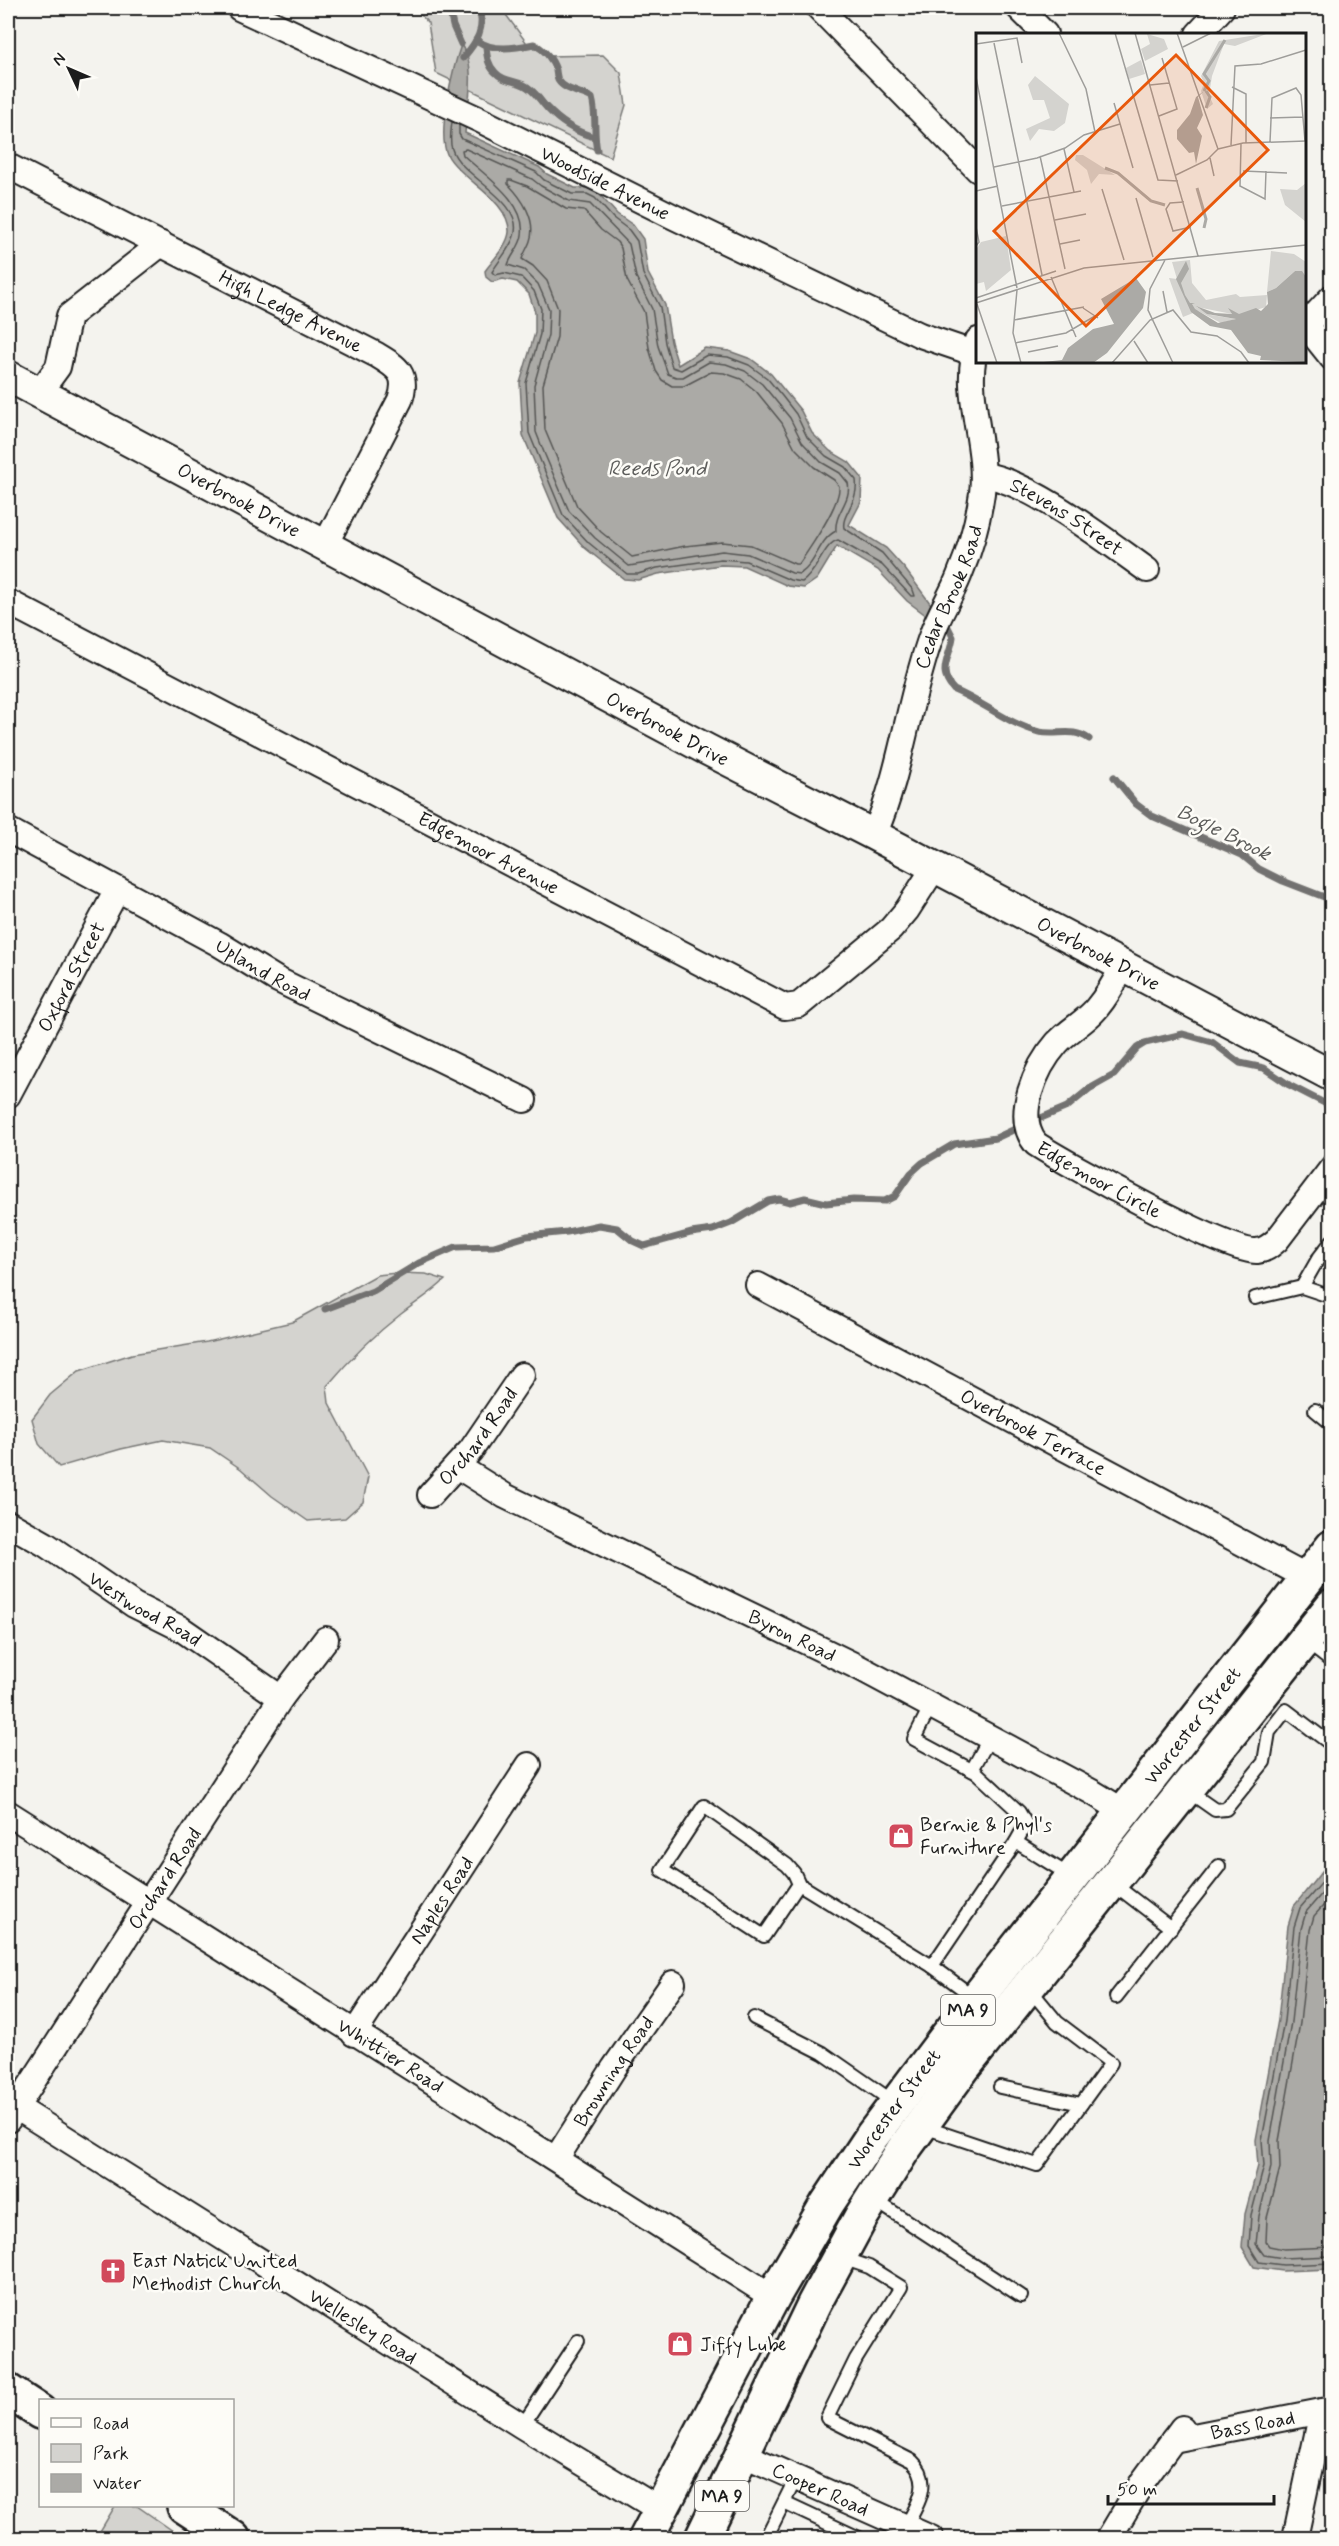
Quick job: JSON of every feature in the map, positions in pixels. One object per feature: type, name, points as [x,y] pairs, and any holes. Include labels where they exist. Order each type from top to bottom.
[{"type":"main road","name":"Worcester Street","points":[[653,2524],[772,2297],[827,2204],[896,2103],[1332,1547]]},
{"type":"main road","name":"Worcester Street","points":[[702,2538],[838,2257],[872,2198],[920,2126],[1184,1789],[1274,1700],[1304,1640],[1332,1606]]},
{"type":"main road","points":[[8,2391],[39,2411]]},
{"type":"main road","points":[[187,2507],[233,2538]]},
{"type":"street","name":"Woodside Avenue","points":[[239,8],[478,119],[672,216],[920,335],[975,347]]},
{"type":"street","points":[[819,8],[976,168]]},
{"type":"street","points":[[1019,8],[1044,33]]},
{"type":"street","points":[[1199,33],[1222,8]]},
{"type":"street","name":"High Ledge Avenue","points":[[8,166],[376,355],[399,370],[404,380],[400,400],[325,545]]},
{"type":"street","points":[[39,393],[58,367],[69,316],[161,244]]},
{"type":"street","points":[[1306,323],[1332,297]]},
{"type":"street","points":[[1306,325],[1332,358]]},
{"type":"street","name":"Cedar Brook Road","points":[[873,834],[887,801],[932,634],[958,578],[974,534],[982,493],[983,474],[972,397],[975,347]]},
{"type":"street","name":"Overbrook Drive","points":[[8,376],[706,749],[873,834],[1332,1076]]},
{"type":"street","name":"Stevens Street","points":[[983,474],[1006,479],[1018,485],[1108,542],[1147,570]]},
{"type":"street","name":"Edgemoor Avenue","points":[[8,602],[785,1007],[799,1005],[883,938],[907,910],[934,868]]},
{"type":"street","name":"Upland Road","points":[[8,830],[219,944],[311,997],[524,1100]]},
{"type":"street","name":"Oxford Street","points":[[8,1095],[117,890]]},
{"type":"street","name":"Edgemoor Circle","points":[[1123,966],[1114,984],[1094,1012],[1056,1045],[1035,1081],[1027,1104],[1025,1122],[1029,1135],[1036,1144],[1200,1232],[1243,1249],[1256,1251],[1268,1248],[1277,1240],[1332,1168]]},
{"type":"street","name":"Overbrook Terrace","points":[[758,1285],[1308,1578]]},
{"type":"street","name":"Orchard Road","points":[[430,1495],[481,1436],[522,1375]]},
{"type":"street","name":"Byron Road","points":[[457,1466],[504,1496],[860,1668],[1092,1792],[1125,1812]]},
{"type":"street","name":"Westwood Road","points":[[8,1522],[45,1544],[134,1605],[180,1628],[281,1698]]},
{"type":"street","name":"Orchard Road","points":[[10,2110],[149,1902],[281,1698],[326,1639]]},
{"type":"street","name":"Naples Road","points":[[354,2034],[529,1765]]},
{"type":"street","name":"Whittier Road","points":[[8,1813],[772,2297]]},
{"type":"street","name":"Browning Road","points":[[556,2159],[614,2068],[673,1983]]},
{"type":"street","name":"Wellesley Road","points":[[10,2110],[522,2426],[653,2524]]},
{"type":"street","points":[[1295,2538],[1327,2410]]},
{"type":"street","name":"Bass Road","points":[[1109,2538],[1143,2481],[1179,2432],[1327,2410]]},
{"type":"street","name":"Cooper Road","points":[[742,2454],[796,2478],[902,2533],[932,2538]]},
{"type":"lane","points":[[1302,1287],[1318,1259],[1332,1241]]},
{"type":"lane","points":[[1255,1298],[1302,1287],[1332,1297]]},
{"type":"lane","points":[[1315,1410],[1332,1424]]},
{"type":"lane","points":[[1304,1640],[1332,1662]]},
{"type":"lane","points":[[1184,1789],[1215,1810],[1226,1809],[1264,1762],[1274,1700],[1332,1745]]},
{"type":"lane","points":[[930,1707],[914,1739],[972,1770],[1025,1820],[1025,1828],[932,1966]]},
{"type":"lane","points":[[972,1770],[989,1738]]},
{"type":"lane","points":[[799,1884],[764,1936],[662,1870],[704,1806],[787,1865],[795,1873],[799,1884],[932,1966],[976,1999]]},
{"type":"lane","points":[[1016,1842],[1073,1878]]},
{"type":"lane","points":[[1116,1997],[1219,1866]]},
{"type":"lane","points":[[1110,1881],[1171,1928]]},
{"type":"lane","points":[[920,2126],[1037,2165],[1111,2063],[1057,2022],[1028,1986]]},
{"type":"lane","points":[[754,2018],[823,2053],[896,2103]]},
{"type":"lane","points":[[1000,2087],[1081,2104]]},
{"type":"lane","points":[[872,2198],[1022,2296]]},
{"type":"lane","points":[[838,2257],[869,2267],[901,2288],[856,2359],[827,2418],[912,2461],[920,2470],[923,2490],[902,2533]]},
{"type":"lane","points":[[522,2426],[579,2341]]},
{"type":"lane","points":[[766,2538],[796,2478]]},
{"type":"lane","points":[[784,2503],[860,2538]]},
{"type":"green space","points":[[415,8],[501,8],[526,42],[547,56],[603,55],[621,73],[626,105],[610,157],[436,73],[428,23]]},
{"type":"green space","points":[[426,1274],[445,1280],[381,1330],[327,1386],[329,1403],[368,1477],[363,1502],[345,1518],[308,1521],[210,1448],[163,1440],[121,1449],[59,1467],[39,1444],[32,1419],[50,1395],[79,1371],[132,1354],[207,1342],[292,1322],[377,1275]]},
{"type":"green space","points":[[114,2507],[138,2507],[183,2538],[96,2538]]},
{"type":"water","name":"Reeds Pond","points":[[461,45],[466,53],[470,75],[465,133],[539,167],[547,174],[575,188],[588,188],[599,194],[617,214],[633,225],[643,239],[648,273],[665,305],[671,342],[678,365],[705,348],[729,351],[751,359],[771,374],[801,411],[812,433],[830,451],[849,462],[862,478],[861,502],[849,525],[886,548],[905,569],[933,607],[927,616],[907,601],[878,570],[837,546],[817,579],[804,588],[788,586],[744,566],[721,565],[658,574],[638,580],[624,579],[585,548],[558,518],[523,435],[520,383],[535,333],[535,312],[529,294],[517,282],[503,279],[492,282],[486,277],[485,271],[508,237],[508,223],[505,215],[493,200],[453,163],[444,144],[447,100]]},
{"type":"water","points":[[1331,1860],[1331,2269],[1283,2271],[1254,2267],[1242,2247],[1245,2214],[1258,2166],[1256,2140],[1278,2020],[1288,1926],[1294,1906]]},
{"type":"waterway","name":"Bogle Brook","points":[[449,8],[453,26],[461,44]]},
{"type":"waterway","points":[[463,58],[476,41],[481,28],[478,8]]},
{"type":"waterway","points":[[476,40],[497,48],[534,44],[545,52],[561,84],[592,98],[597,150]]},
{"type":"waterway","points":[[486,47],[489,64],[498,75],[528,87],[563,122],[594,137]]},
{"type":"waterway","name":"Bogle Brook","points":[[948,627],[953,637],[945,670],[946,677],[954,690],[1006,718],[1039,732],[1077,733],[1089,739]]},
{"type":"waterway","name":"Bogle Brook","points":[[1114,777],[1136,804],[1152,816],[1242,855],[1259,869],[1283,881],[1332,900]]},
{"type":"waterway","points":[[1041,1118],[1067,1107],[1089,1089],[1114,1075],[1137,1048],[1145,1043],[1183,1034],[1212,1042],[1240,1063],[1264,1068],[1289,1085],[1332,1107]]},
{"type":"waterway","points":[[325,1309],[373,1291],[419,1263],[456,1247],[494,1246],[527,1236],[567,1232],[599,1225],[617,1228],[633,1241],[644,1246],[691,1233],[713,1230],[731,1223],[768,1201],[779,1199],[790,1202],[805,1198],[826,1203],[853,1200],[885,1201],[895,1196],[911,1173],[922,1163],[954,1144],[996,1138],[1013,1130]]},
{"type":"place","name":"Bernie & Phyl's Furniture","points":[[901,1836]]},
{"type":"place","name":"East Natick United Methodist Church","points":[[113,2271]]},
{"type":"place","name":"Jiffy Lube","points":[[680,2344]]}]
